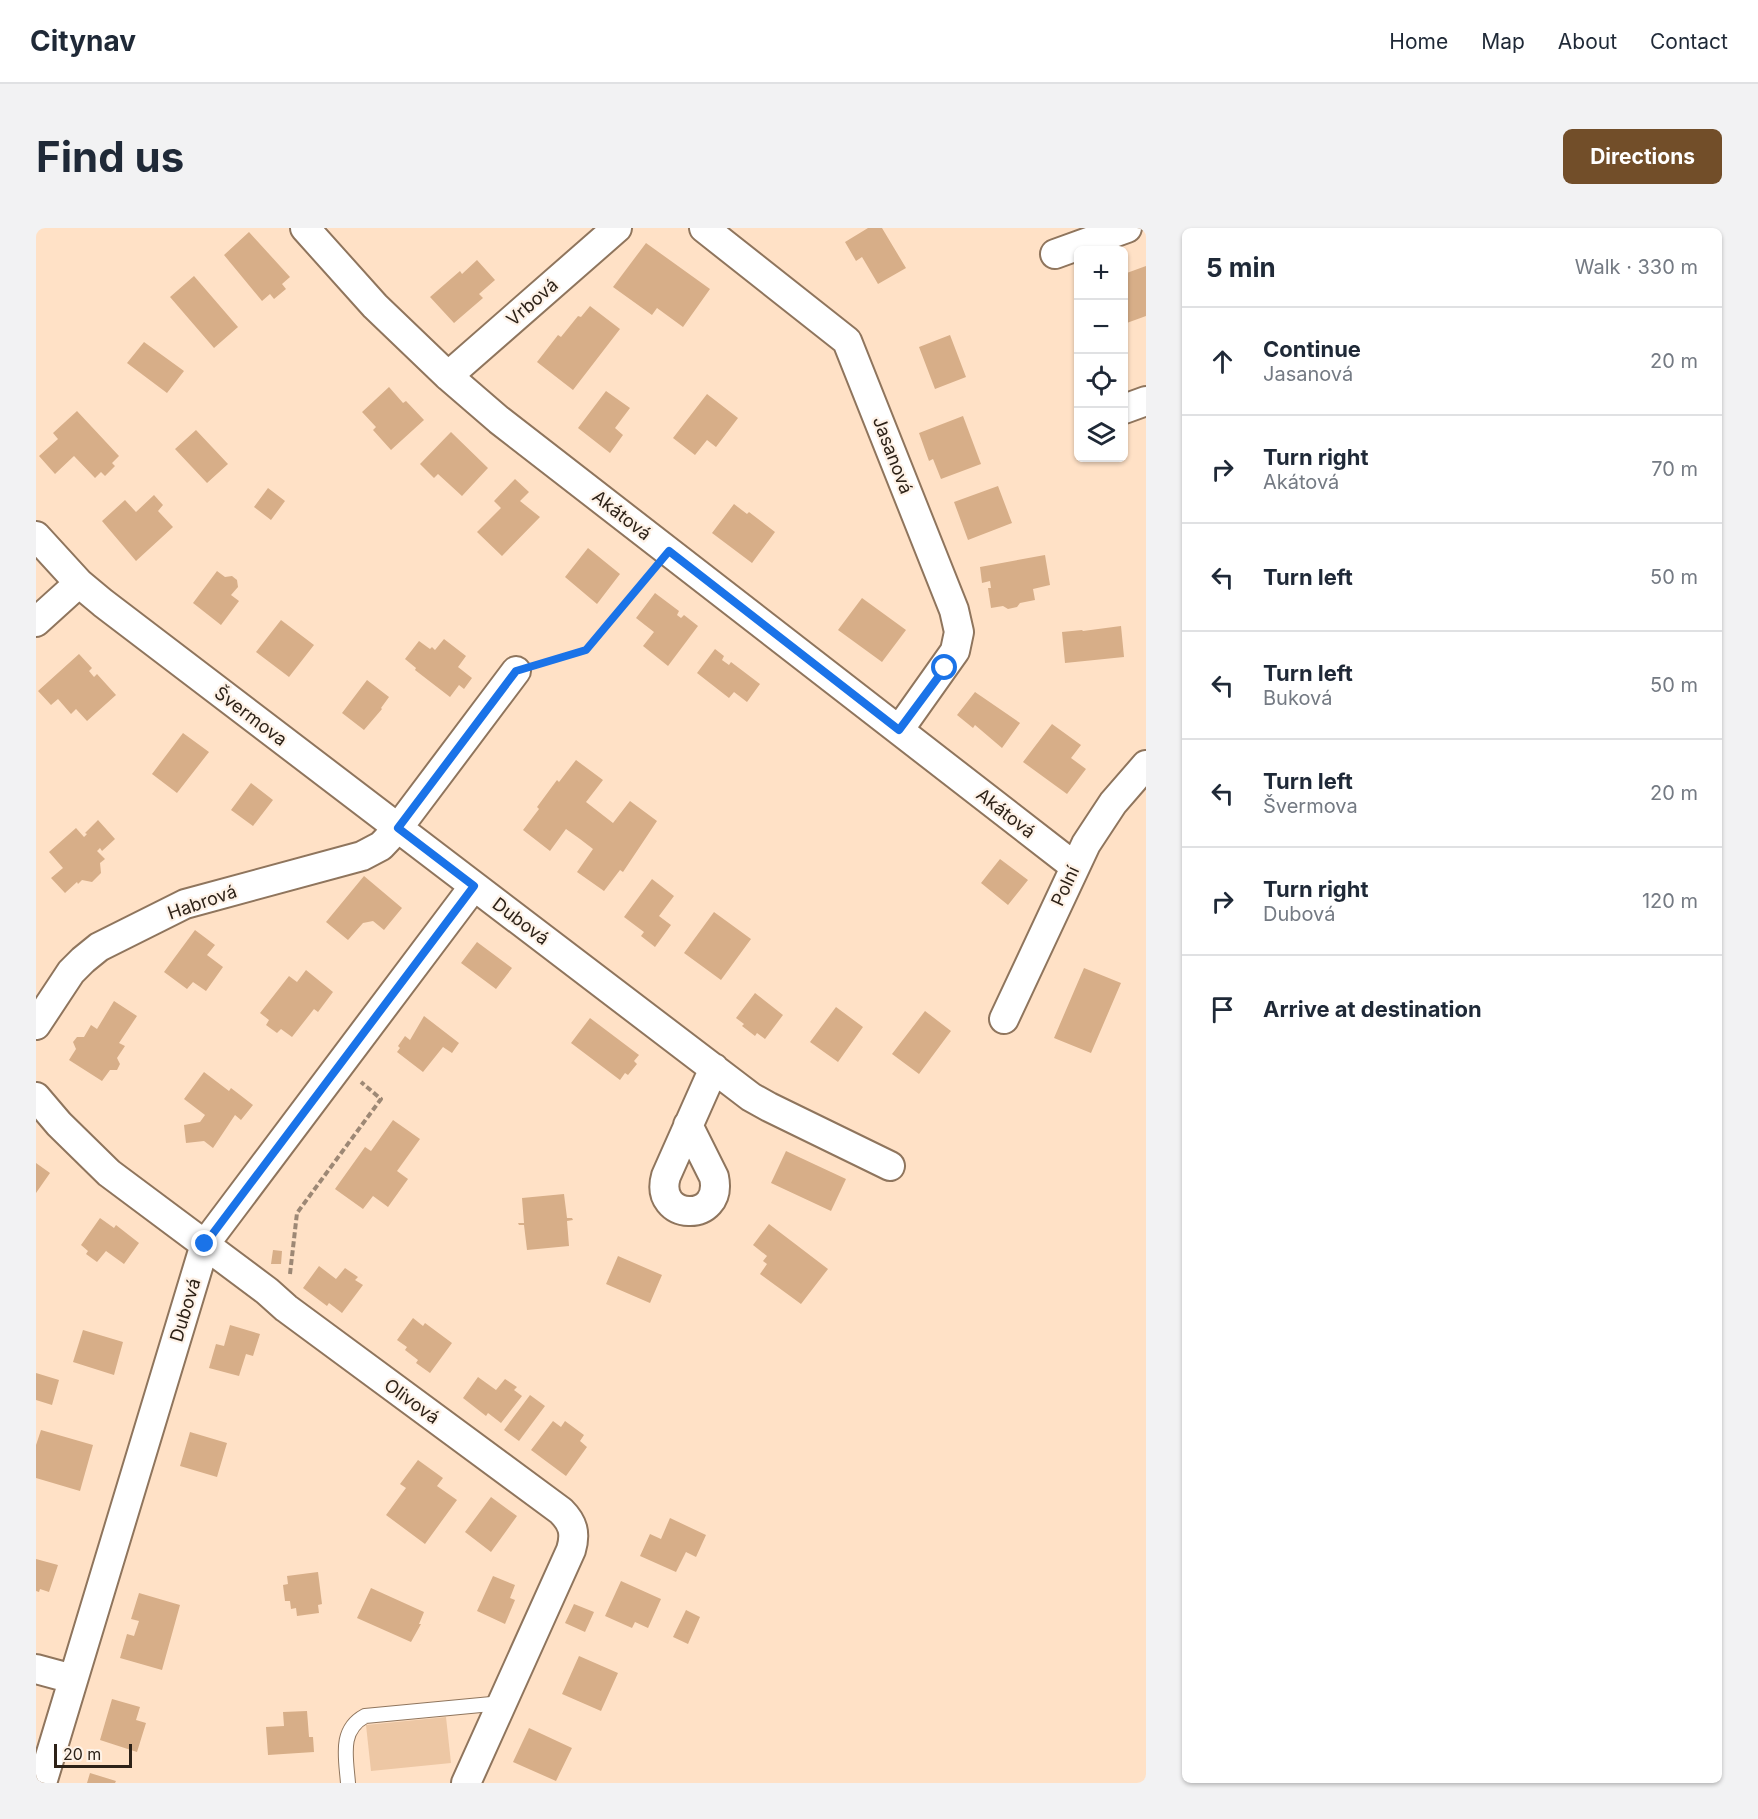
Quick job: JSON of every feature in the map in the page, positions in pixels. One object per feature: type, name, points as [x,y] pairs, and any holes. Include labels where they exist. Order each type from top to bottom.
[{"type":"street","name":"Akátová","points":[[305,228],[375,306],[448,376],[500,420],[1074,866]]},
{"type":"street","name":"Vrbová","points":[[448,376],[617,228]]},
{"type":"street","name":"Jasanová","points":[[704,228],[847,341],[950,600],[959,632],[955,651],[899,730]]},
{"type":"street","points":[[1055,254],[1127,228]]},
{"type":"street","points":[[1128,408],[1146,401]]},
{"type":"street","name":"Švermova","points":[[36,536],[79,583],[474,886]]},
{"type":"street","points":[[36,622],[79,583]]},
{"type":"street","name":"Habrová","points":[[36,1025],[71,972],[99,947],[185,904],[362,856],[381,846],[398,828],[516,671]]},
{"type":"street","name":"Polní","points":[[1004,1019],[1086,844],[1113,803],[1146,765]]},
{"type":"street","name":"Dubová","points":[[42,1783],[205,1244],[474,886],[769,1107],[890,1166]]},
{"type":"street","points":[[688,1125],[714,1068]]},
{"type":"street","name":"Olivová","points":[[36,1098],[97,1162],[286,1308],[561,1511],[569,1520],[574,1529],[575,1539],[571,1550],[466,1783]]},
{"type":"street","points":[[36,1669],[73,1679]]},
{"type":"lane","points":[[348,1783],[346,1736],[353,1725],[365,1716],[502,1702]]},
{"type":"path","points":[[516,671],[586,650],[669,551]]},
{"type":"path","points":[[286,1308],[297,1213],[381,1099],[340,1064]]},
{"type":"shaded area","points":[[446,1717],[451,1763],[371,1771],[366,1725]]},
{"type":"building","points":[[868,228],[882,228],[906,268],[878,284],[862,257],[856,261],[845,242]]},
{"type":"building","points":[[249,232],[290,277],[282,284],[286,289],[274,299],[270,294],[262,301],[224,255]]},
{"type":"building","points":[[646,243],[710,289],[683,327],[657,308],[652,315],[613,287]]},
{"type":"building","points":[[477,260],[495,280],[479,294],[483,298],[454,323],[430,297],[460,271],[462,274]]},
{"type":"building","points":[[1146,266],[1146,316],[1128,323],[1128,300],[1128,273]]},
{"type":"building","points":[[194,276],[238,327],[214,348],[170,297]]},
{"type":"building","points":[[590,306],[620,329],[573,390],[537,362],[558,335],[561,337],[578,316],[581,317]]},
{"type":"building","points":[[950,335],[966,377],[935,389],[919,347]]},
{"type":"building","points":[[144,342],[184,371],[167,393],[127,363]]},
{"type":"building","points":[[389,387],[403,403],[406,401],[424,420],[391,450],[373,430],[376,427],[362,412]]},
{"type":"building","points":[[606,391],[630,408],[615,428],[623,435],[610,453],[578,428]]},
{"type":"building","points":[[707,394],[738,418],[716,447],[707,440],[695,455],[673,438]]},
{"type":"building","points":[[77,411],[119,456],[112,463],[115,466],[105,476],[101,472],[95,478],[74,456],[55,474],[39,456],[58,439],[53,433]]},
{"type":"building","points":[[963,416],[981,464],[941,479],[933,459],[929,461],[919,433]]},
{"type":"building","points":[[196,430],[228,464],[207,483],[175,449]]},
{"type":"building","points":[[451,432],[488,468],[462,496],[438,474],[434,478],[420,464]]},
{"type":"building","points":[[515,479],[529,492],[520,501],[540,517],[502,556],[477,532],[501,508],[494,501]]},
{"type":"building","points":[[998,486],[1012,523],[968,540],[954,502]]},
{"type":"building","points":[[268,488],[285,501],[271,520],[254,507]]},
{"type":"building","points":[[154,495],[163,505],[158,511],[173,527],[136,561],[102,521],[125,500],[136,512]]},
{"type":"building","points":[[734,504],[747,514],[749,512],[775,532],[752,563],[712,533]]},
{"type":"building","points":[[588,548],[620,574],[597,604],[565,577]]},
{"type":"building","points":[[1045,555],[1050,585],[1033,589],[1035,600],[1020,603],[1017,607],[1008,609],[1003,606],[991,608],[988,588],[991,588],[990,581],[982,583],[980,567]]},
{"type":"building","points":[[217,571],[225,577],[232,576],[237,580],[238,587],[231,595],[239,601],[221,625],[193,603]]},
{"type":"building","points":[[655,593],[679,611],[677,615],[681,618],[684,615],[698,626],[668,666],[643,646],[654,632],[636,618]]},
{"type":"building","points":[[862,598],[906,630],[882,662],[838,630]]},
{"type":"building","points":[[281,620],[314,645],[289,677],[256,652]]},
{"type":"building","points":[[1121,626],[1124,657],[1065,663],[1062,632]]},
{"type":"building","points":[[444,639],[466,656],[458,667],[472,678],[464,689],[459,685],[450,697],[415,670],[416,668],[405,659],[419,641],[435,650]]},
{"type":"building","points":[[715,649],[724,656],[722,660],[729,665],[731,662],[760,684],[747,702],[734,692],[729,698],[697,673]]},
{"type":"building","points":[[79,654],[92,668],[89,671],[94,677],[97,674],[116,695],[87,721],[76,709],[71,714],[58,699],[51,705],[38,691]]},
{"type":"building","points":[[367,680],[389,697],[364,730],[342,713]]},
{"type":"building","points":[[975,692],[1020,723],[1002,748],[975,725],[973,728],[957,715]]},
{"type":"building","points":[[1052,724],[1081,745],[1071,758],[1086,769],[1067,794],[1023,762]]},
{"type":"building","points":[[183,733],[209,752],[177,793],[152,774]]},
{"type":"building","points":[[576,760],[603,780],[586,802],[613,823],[630,801],[657,821],[623,872],[620,870],[604,891],[577,872],[593,849],[580,839],[566,829],[550,851],[523,830],[557,780],[559,782]]},
{"type":"building","points":[[251,783],[273,800],[253,826],[231,810]]},
{"type":"building","points":[[98,820],[115,839],[102,851],[100,848],[97,851],[105,859],[100,863],[101,873],[92,882],[82,880],[78,884],[77,882],[65,893],[51,878],[63,868],[49,852],[76,828],[84,837]]},
{"type":"building","points":[[1000,859],[1028,880],[1008,905],[981,883]]},
{"type":"building","points":[[364,876],[402,908],[384,930],[373,921],[363,923],[348,940],[326,922]]},
{"type":"building","points":[[652,879],[674,896],[659,916],[671,925],[655,947],[641,936],[644,932],[624,917]]},
{"type":"building","points":[[714,912],[751,939],[721,980],[684,953]]},
{"type":"building","points":[[195,930],[215,945],[207,955],[223,967],[206,991],[193,982],[187,989],[164,972]]},
{"type":"building","points":[[477,942],[512,968],[496,989],[461,963]]},
{"type":"building","points":[[1084,968],[1121,983],[1091,1053],[1054,1038]]},
{"type":"building","points":[[306,970],[333,992],[318,1012],[314,1009],[292,1037],[281,1029],[277,1033],[266,1025],[269,1020],[260,1013],[289,976],[297,982]]},
{"type":"building","points":[[755,993],[783,1015],[765,1039],[757,1033],[755,1036],[736,1018]]},
{"type":"building","points":[[114,1001],[137,1016],[119,1043],[125,1046],[117,1058],[120,1064],[117,1070],[110,1070],[102,1081],[69,1060],[76,1049],[73,1042],[77,1037],[84,1037],[91,1025],[97,1029]]},
{"type":"building","points":[[836,1007],[863,1027],[838,1062],[810,1042]]},
{"type":"building","points":[[925,1011],[951,1031],[919,1074],[892,1054]]},
{"type":"building","points":[[424,1016],[459,1043],[452,1053],[443,1047],[423,1072],[397,1052],[405,1036],[410,1040]]},
{"type":"building","points":[[590,1018],[639,1055],[634,1061],[637,1064],[628,1075],[625,1073],[620,1080],[571,1043]]},
{"type":"building","points":[[204,1072],[229,1091],[231,1088],[253,1105],[241,1120],[235,1115],[213,1148],[204,1141],[186,1143],[184,1125],[200,1122],[205,1115],[184,1099]]},
{"type":"building","points":[[393,1120],[420,1139],[397,1171],[408,1179],[388,1207],[373,1196],[363,1209],[335,1189],[365,1147],[371,1151]]},
{"type":"building","points":[[786,1151],[846,1179],[831,1211],[771,1183]]},
{"type":"building","points":[[36,1163],[50,1173],[36,1193]]},
{"type":"building","points":[[564,1194],[567,1218],[573,1220],[567,1221],[569,1246],[527,1250],[524,1225],[518,1223],[524,1223],[522,1198]]},
{"type":"building","points":[[100,1218],[114,1228],[116,1225],[139,1243],[124,1264],[106,1251],[97,1262],[86,1254],[88,1251],[81,1245]]},
{"type":"building","points":[[769,1224],[828,1269],[801,1304],[760,1274],[767,1264],[763,1261],[767,1256],[753,1245]]},
{"type":"building","points":[[273,1250],[282,1251],[281,1264],[271,1264]]},
{"type":"building","points":[[618,1256],[662,1275],[650,1303],[606,1284]]},
{"type":"building","points":[[319,1266],[336,1279],[345,1268],[358,1277],[355,1280],[363,1285],[342,1313],[329,1303],[327,1306],[303,1288]]},
{"type":"building","points":[[413,1318],[423,1326],[425,1323],[452,1343],[430,1373],[416,1363],[418,1360],[405,1350],[407,1347],[397,1340]]},
{"type":"building","points":[[230,1325],[260,1334],[253,1356],[246,1354],[239,1376],[209,1368],[216,1344],[224,1346]]},
{"type":"building","points":[[83,1330],[123,1342],[114,1375],[73,1362]]},
{"type":"building","points":[[36,1373],[59,1380],[52,1405],[36,1400]]},
{"type":"building","points":[[478,1377],[496,1390],[505,1379],[517,1387],[514,1390],[522,1396],[501,1423],[488,1413],[486,1416],[463,1398]]},
{"type":"building","points":[[530,1395],[545,1406],[519,1441],[504,1430]]},
{"type":"building","points":[[553,1421],[561,1427],[565,1421],[584,1435],[580,1441],[587,1447],[566,1476],[531,1450]]},
{"type":"building","points":[[41,1430],[93,1445],[80,1491],[36,1478],[36,1445]]},
{"type":"building","points":[[190,1432],[227,1443],[217,1477],[180,1466]]},
{"type":"building","points":[[418,1460],[443,1478],[437,1486],[457,1500],[425,1544],[386,1515],[406,1488],[400,1484]]},
{"type":"building","points":[[491,1497],[517,1516],[491,1552],[465,1532]]},
{"type":"building","points":[[670,1518],[706,1535],[696,1557],[686,1552],[676,1572],[640,1556],[650,1534],[661,1539]]},
{"type":"building","points":[[36,1559],[58,1565],[49,1592],[40,1589],[39,1592],[36,1591]]},
{"type":"building","points":[[318,1572],[322,1604],[318,1605],[319,1613],[297,1616],[296,1608],[291,1609],[290,1601],[285,1601],[283,1585],[288,1584],[287,1576]]},
{"type":"building","points":[[493,1576],[515,1585],[510,1598],[515,1600],[505,1624],[477,1611]]},
{"type":"building","points":[[621,1581],[661,1599],[648,1628],[635,1622],[632,1628],[605,1616]]},
{"type":"building","points":[[371,1588],[424,1612],[419,1624],[421,1624],[411,1642],[357,1618]]},
{"type":"building","points":[[139,1593],[180,1605],[162,1670],[120,1658],[127,1634],[134,1636],[139,1621],[131,1619]]},
{"type":"building","points":[[574,1604],[594,1612],[585,1632],[565,1623]]},
{"type":"building","points":[[686,1610],[700,1617],[688,1644],[673,1637]]},
{"type":"building","points":[[579,1656],[618,1673],[601,1711],[562,1694]]},
{"type":"building","points":[[112,1699],[140,1707],[136,1720],[146,1723],[137,1752],[100,1740]]},
{"type":"building","points":[[307,1711],[309,1737],[313,1737],[314,1752],[268,1755],[266,1727],[284,1726],[283,1712]]},
{"type":"building","points":[[529,1728],[572,1748],[556,1781],[513,1762]]},
{"type":"building","points":[[90,1773],[116,1781],[115,1783],[87,1783]]},
{"type":"route","points":[[205,1244],[474,886],[398,828],[516,671],[586,650],[669,551],[899,730],[945,668]]}]
